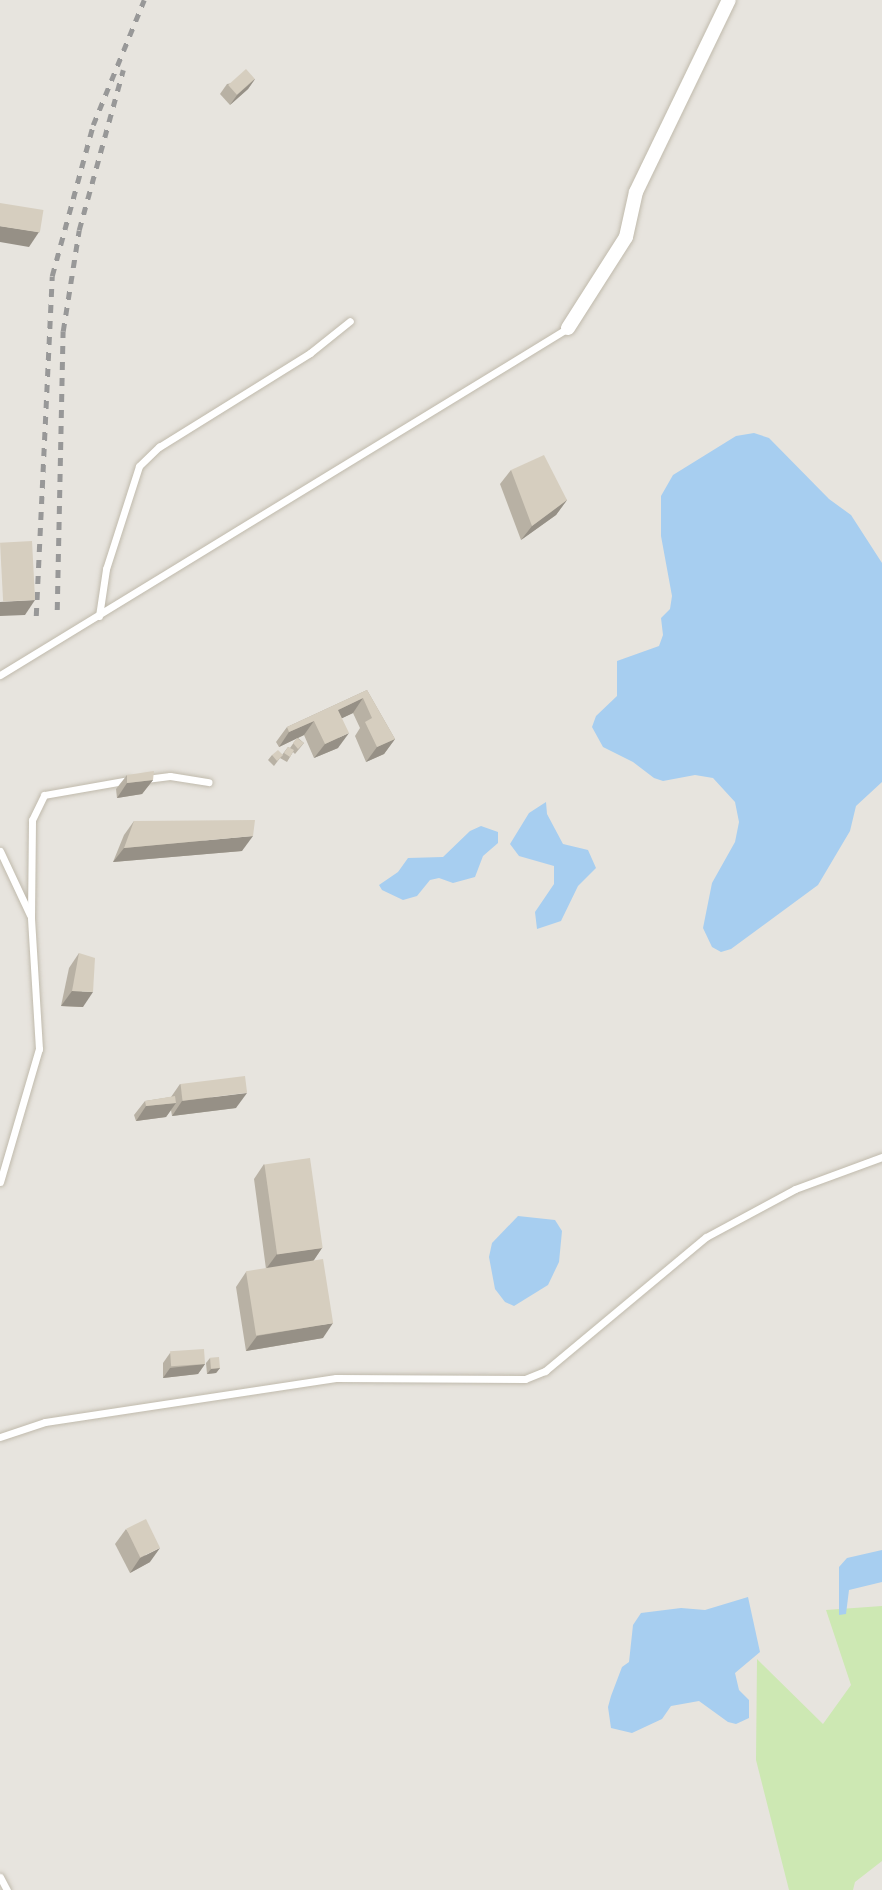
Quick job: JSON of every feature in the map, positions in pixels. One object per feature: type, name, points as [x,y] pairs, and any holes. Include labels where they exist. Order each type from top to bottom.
[{"type":"street","points":[[568,328],[626,237],[636,192],[729,0]]},
{"type":"lane","points":[[99,616],[106,569],[139,466],[159,447],[310,353],[350,321]]},
{"type":"lane","points":[[0,675],[568,328]]},
{"type":"lane","points":[[0,1182],[39,1049],[31,917],[32,819],[44,795],[170,776],[209,782]]},
{"type":"lane","points":[[0,851],[31,917]]},
{"type":"lane","points":[[0,1437],[45,1422],[336,1378],[525,1379],[545,1371],[706,1237],[795,1189],[882,1157]]},
{"type":"lane","points":[[0,1877],[7,1890]]},
{"type":"shaded area","points":[[0,0],[882,0],[882,1890],[0,1890]]},
{"type":"green space","points":[[882,1606],[882,1861],[855,1882],[853,1890],[789,1890],[756,1760],[757,1659],[823,1724],[851,1685],[826,1610]]},
{"type":"water","points":[[754,433],[769,438],[829,499],[851,515],[882,563],[882,782],[856,806],[850,831],[818,885],[731,949],[721,952],[712,947],[703,928],[712,883],[735,842],[739,822],[735,802],[713,778],[695,775],[663,781],[654,778],[633,762],[603,747],[592,727],[596,716],[617,696],[617,661],[659,646],[663,635],[661,618],[670,609],[672,596],[661,536],[661,496],[673,475],[736,436]]},
{"type":"water","points":[[546,802],[547,814],[563,844],[588,850],[596,868],[578,886],[561,921],[537,929],[535,912],[554,884],[554,866],[519,856],[510,844],[529,813]]},
{"type":"water","points":[[481,826],[498,832],[498,843],[483,856],[475,877],[453,883],[439,878],[430,880],[417,896],[403,900],[382,890],[379,885],[398,872],[408,858],[443,857],[470,831]]},
{"type":"water","points":[[518,1216],[555,1220],[562,1231],[559,1262],[548,1285],[514,1306],[505,1302],[495,1289],[489,1257],[492,1243]]},
{"type":"water","points":[[882,1550],[882,1582],[849,1590],[846,1614],[839,1615],[839,1567],[847,1558]]},
{"type":"water","points":[[748,1597],[760,1652],[735,1673],[739,1690],[749,1700],[749,1718],[736,1724],[728,1722],[699,1701],[671,1706],[662,1719],[632,1733],[611,1728],[608,1707],[622,1667],[629,1662],[633,1625],[641,1613],[681,1608],[705,1610]]},
{"type":"building","points":[[246,69],[255,79],[237,95],[228,85]]},
{"type":"building","points":[[0,203],[43,210],[40,233],[0,226]]},
{"type":"building","points":[[544,455],[567,500],[532,526],[511,470]]},
{"type":"building","points":[[32,541],[35,600],[3,602],[0,543]]},
{"type":"building","points":[[367,690],[395,739],[377,747],[365,722],[372,718],[363,698],[338,710],[349,733],[325,744],[314,721],[289,732],[287,727]]},
{"type":"building","points":[[297,738],[304,743],[298,749],[293,743]]},
{"type":"building","points":[[288,747],[294,750],[290,757],[284,753]]},
{"type":"building","points":[[278,750],[283,755],[277,761],[272,755]]},
{"type":"building","points":[[154,771],[153,780],[127,783],[127,775]]},
{"type":"building","points":[[255,820],[253,836],[124,848],[134,821]]},
{"type":"building","points":[[79,953],[95,958],[93,992],[72,991]]},
{"type":"building","points":[[245,1076],[247,1093],[183,1101],[180,1084]]},
{"type":"building","points":[[175,1096],[176,1103],[146,1106],[145,1101]]},
{"type":"building","points":[[310,1158],[323,1248],[277,1255],[264,1164]]},
{"type":"building","points":[[323,1259],[333,1323],[256,1335],[246,1271]]},
{"type":"building","points":[[204,1349],[205,1364],[171,1366],[170,1351]]},
{"type":"building","points":[[219,1357],[220,1368],[211,1369],[210,1358]]},
{"type":"building","points":[[146,1519],[160,1548],[140,1557],[126,1529]]},
{"type":"railway","points":[[36,616],[52,276],[93,125],[144,0]]},
{"type":"railway","points":[[57,610],[63,331],[79,230],[123,70]]}]
